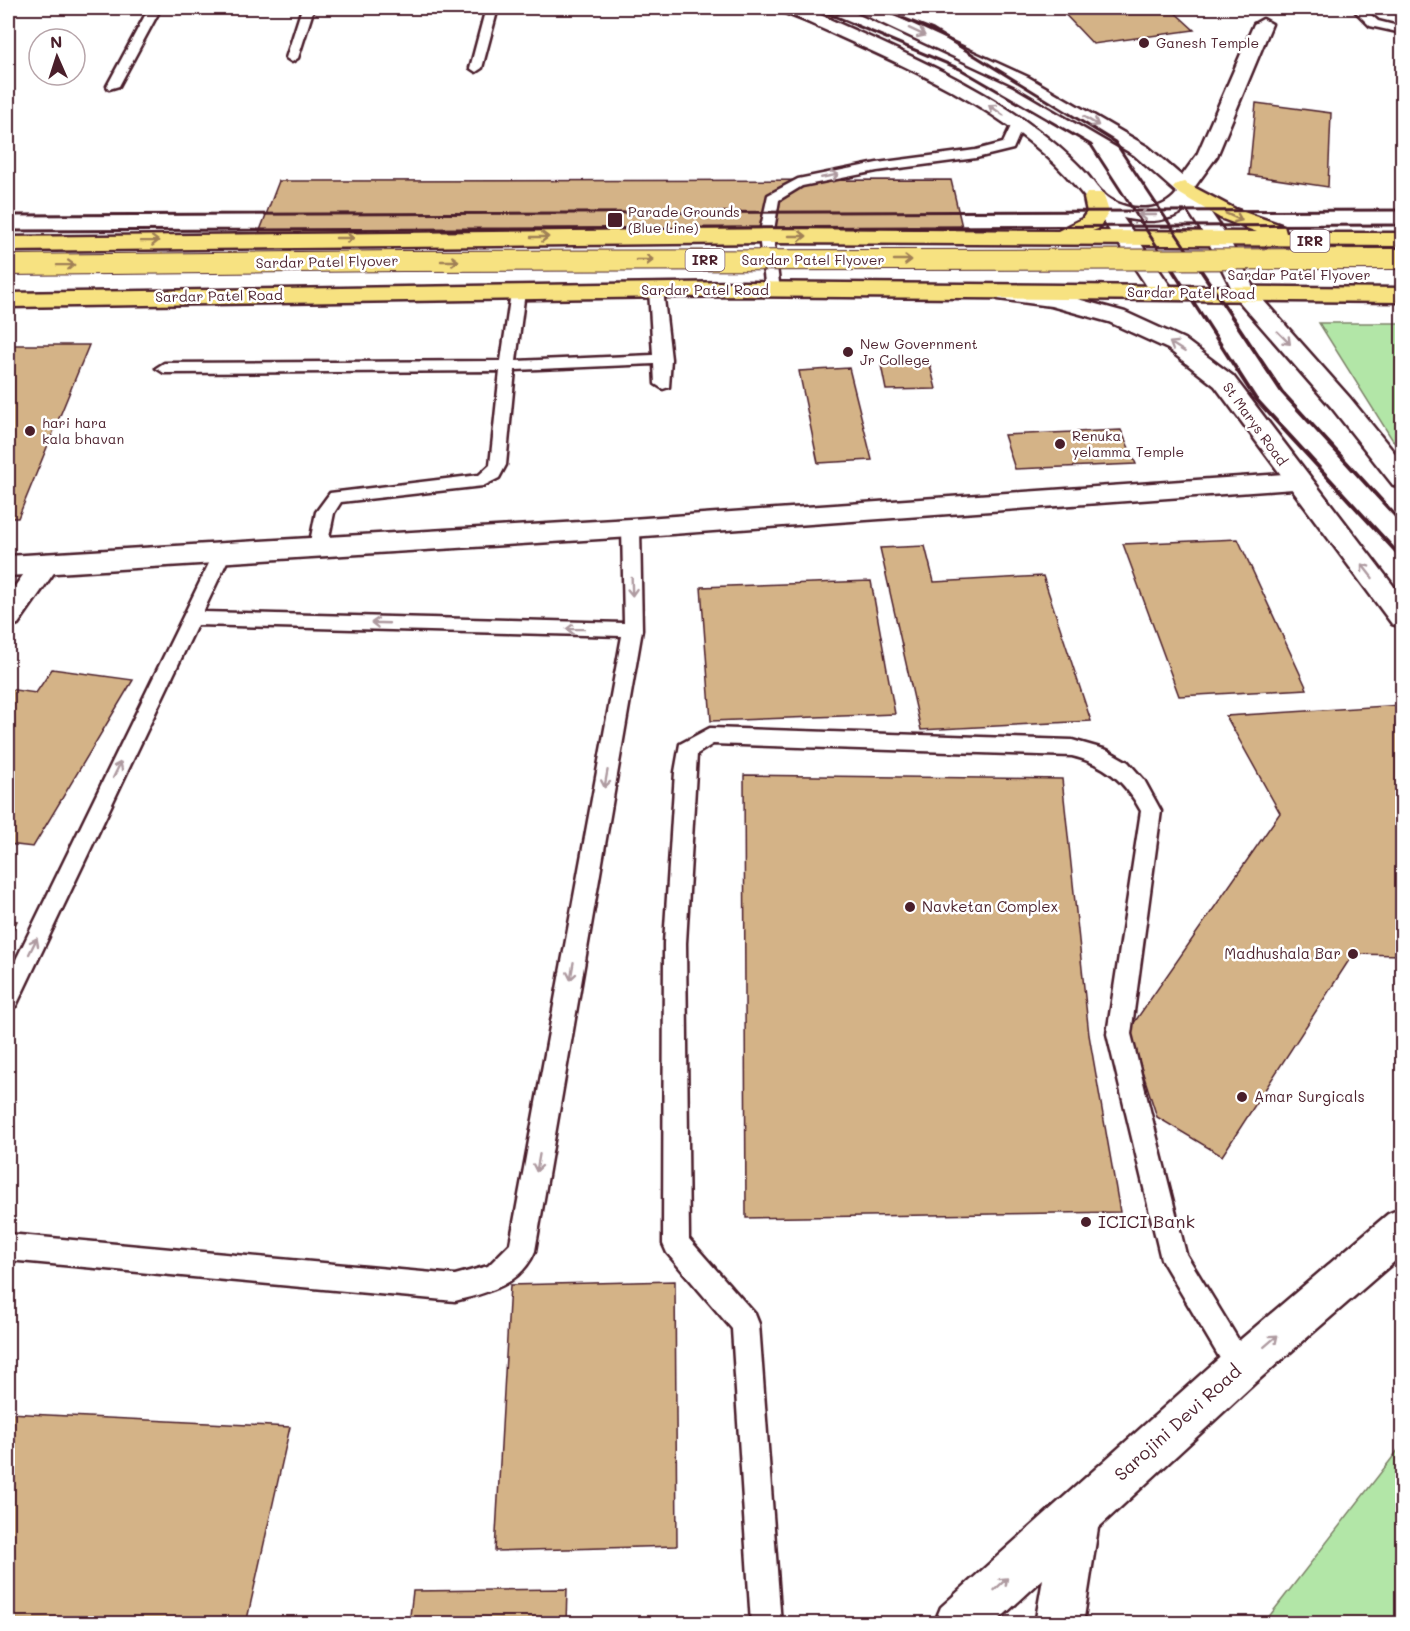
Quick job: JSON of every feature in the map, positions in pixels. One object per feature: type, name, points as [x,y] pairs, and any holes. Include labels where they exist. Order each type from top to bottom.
[{"type":"main road","points":[[792,8],[986,103],[1045,145],[1097,200],[1163,293]]},
{"type":"main road","points":[[864,8],[1021,81],[1141,151],[1186,190],[1210,207],[1251,224],[1298,236],[1347,241]]},
{"type":"main road","points":[[1097,200],[1135,215],[1160,215],[1178,208],[1207,156],[1266,14]]},
{"type":"main road","points":[[1186,190],[1218,240],[1245,294],[1400,474]]},
{"type":"main road","points":[[1062,238],[1090,224],[1098,212],[1097,200]]},
{"type":"main road","name":"IRR","points":[[8,244],[766,236],[1402,240]]},
{"type":"main road","points":[[416,294],[425,238]]},
{"type":"main road","name":"IRR","points":[[1062,238],[1097,251],[1108,265],[1105,279],[1088,289],[1062,292]]},
{"type":"main road","name":"IRR","points":[[1295,240],[1275,244],[1263,254],[1263,267],[1275,280],[1297,290],[1322,295]]},
{"type":"main road","name":"Sardar Patel Flyover","points":[[8,266],[426,261],[1402,259]]},
{"type":"main road","name":"Sardar Patel Flyover","points":[[8,282],[397,278],[1402,276]]},
{"type":"main road","name":"Sardar Patel Road","points":[[8,300],[656,290],[1402,295]]},
{"type":"main road","name":"St Marys Road","points":[[984,292],[1052,299],[1106,314],[1176,344],[1224,381],[1402,617]]},
{"type":"main road","points":[[8,567],[631,528],[1298,482]]},
{"type":"main road","points":[[8,617],[46,564]]},
{"type":"main road","name":"Sarojini Devi Road","points":[[958,1623],[1241,1367],[1402,1228]]},
{"type":"main road","points":[[1059,1623],[1077,1514]]},
{"type":"lane","points":[[113,86],[155,8]]},
{"type":"lane","points":[[292,58],[308,8]]},
{"type":"lane","points":[[476,68],[492,8]]},
{"type":"lane","points":[[1357,8],[1374,24],[1402,30]]},
{"type":"lane","points":[[773,290],[766,236],[773,198],[798,183],[877,167],[976,154],[1008,146],[1017,126]]},
{"type":"lane","points":[[656,290],[663,359],[663,384]]},
{"type":"lane","points":[[318,547],[325,512],[336,496],[483,480],[493,474],[498,465],[518,292]]},
{"type":"lane","points":[[164,368],[508,366],[663,359]]},
{"type":"lane","points":[[8,1247],[456,1288],[495,1277],[522,1251],[633,630],[631,528]]},
{"type":"lane","points":[[8,999],[222,553]]},
{"type":"lane","points":[[190,618],[633,630]]},
{"type":"lane","points":[[766,1623],[745,1324],[676,1244],[675,943],[685,772],[687,750],[710,736],[1072,748],[1097,753],[1119,765],[1140,787],[1151,811],[1119,1034],[1174,1259],[1241,1367]]},
{"type":"green space","points":[[1319,323],[1402,323],[1402,455]]},
{"type":"green space","points":[[1402,1445],[1402,1623],[1264,1623],[1389,1462]]},
{"type":"building","points":[[767,8],[852,8],[813,26]]},
{"type":"building","points":[[1059,8],[1170,8],[1194,30],[1093,44]]},
{"type":"building","points":[[1256,103],[1331,113],[1328,187],[1249,175]]},
{"type":"building","points":[[951,180],[966,244],[254,246],[279,181]]},
{"type":"building","name":"hari hara kala bhavan","points":[[8,345],[89,345],[18,518],[8,518]]},
{"type":"building","points":[[881,365],[930,365],[936,389],[886,390]]},
{"type":"building","points":[[849,368],[872,460],[818,463],[799,371]]},
{"type":"building","points":[[1121,430],[1136,464],[1015,469],[1004,435]]},
{"type":"building","points":[[1238,539],[1307,689],[1179,696],[1123,544]]},
{"type":"building","points":[[925,546],[934,582],[1043,576],[1091,721],[921,730],[880,548]]},
{"type":"building","points":[[871,581],[895,714],[711,721],[701,587]]},
{"type":"building","points":[[52,669],[133,680],[33,847],[8,844],[8,689],[36,693]]},
{"type":"building","points":[[1402,705],[1402,955],[1353,954],[1222,1156],[1157,1117],[1129,1030],[1280,813],[1226,716]]},
{"type":"building","name":"Navketan Complex","points":[[744,775],[1062,779],[1089,1035],[1120,1212],[746,1218]]},
{"type":"building","points":[[8,920],[17,921],[8,941]]},
{"type":"building","points":[[675,1281],[677,1546],[495,1551],[510,1285]]},
{"type":"building","points":[[8,1413],[290,1427],[246,1624],[8,1624]]},
{"type":"building","points":[[567,1589],[566,1624],[409,1624],[413,1591]]},
{"type":"railway","points":[[815,8],[960,69],[1091,145],[1134,211]]},
{"type":"railway","points":[[877,8],[933,30],[1115,142],[1161,211]]},
{"type":"railway","points":[[1161,211],[1402,210]]},
{"type":"railway","points":[[8,215],[1134,211]]},
{"type":"railway","points":[[1134,211],[1144,226]]},
{"type":"railway","points":[[1134,211],[1161,211]]},
{"type":"railway","points":[[1161,211],[1171,226]]},
{"type":"railway","points":[[1171,226],[1402,225]]},
{"type":"railway","points":[[8,231],[1144,226]]},
{"type":"railway","points":[[1144,226],[1171,268]]},
{"type":"railway","points":[[1144,226],[1171,226]]},
{"type":"railway","points":[[1171,226],[1199,268]]},
{"type":"railway","points":[[1170,266],[1255,398],[1402,558]]},
{"type":"railway","points":[[1198,266],[1282,392],[1402,523]]},
{"type":"place","name":"Ganesh Temple","points":[[1144,43]]},
{"type":"place","name":"Parade Grounds (Blue Line)","points":[[615,220]]},
{"type":"place","name":"New Government Jr College","points":[[848,352]]},
{"type":"place","name":"hari hara kala bhavan","points":[[30,431]]},
{"type":"place","name":"Renuka yelamma Temple","points":[[1060,444]]},
{"type":"place","name":"Navketan Complex","points":[[910,907]]},
{"type":"place","name":"Madhushala Bar","points":[[1353,954]]},
{"type":"place","name":"Amar Surgicals","points":[[1242,1097]]},
{"type":"place","name":"ICICI Bank","points":[[1086,1222]]}]
